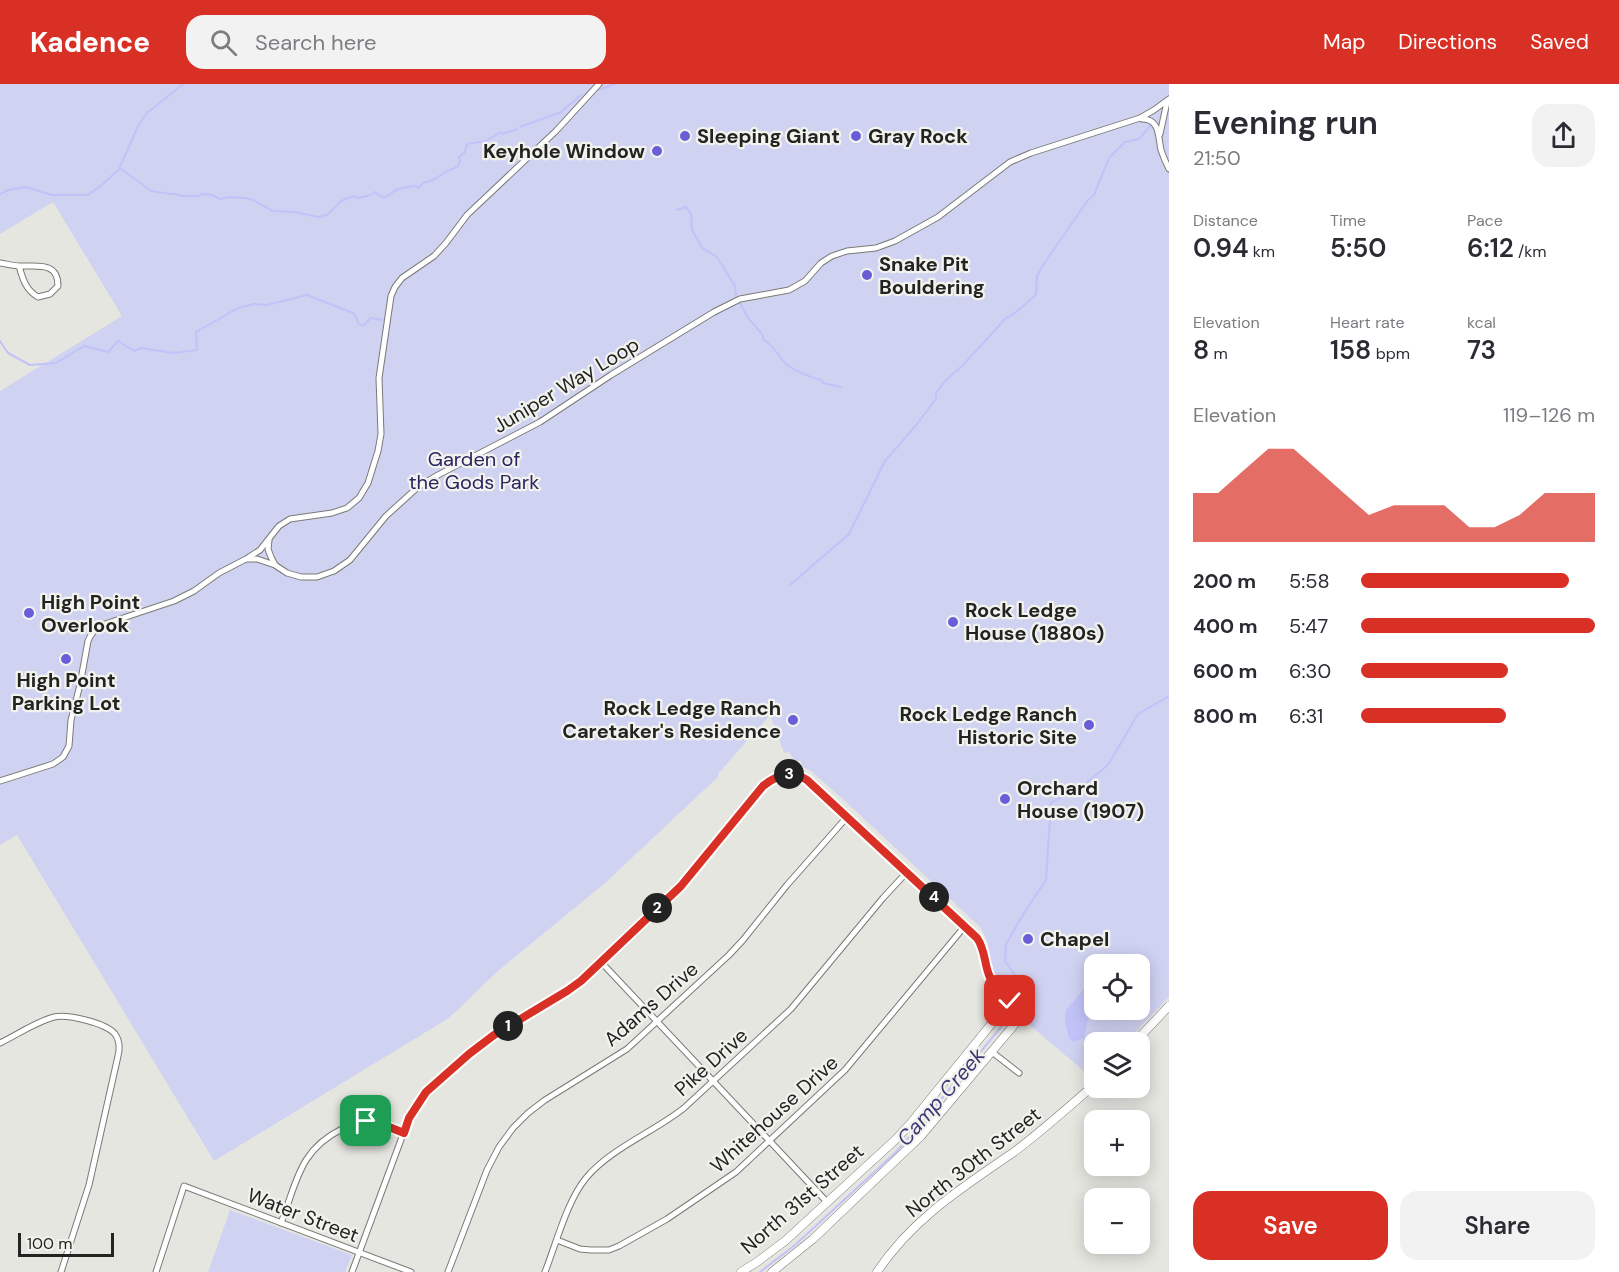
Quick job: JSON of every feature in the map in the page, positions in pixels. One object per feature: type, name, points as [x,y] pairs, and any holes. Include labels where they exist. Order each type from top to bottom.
[{"type":"street","points":[[0,781],[53,764],[66,753],[88,641],[95,629],[174,601],[194,591],[226,568],[260,550],[279,526],[290,519],[332,513],[347,508],[359,498],[368,483],[381,434],[379,378],[391,296],[395,287],[402,278],[434,256],[466,215],[556,132],[599,84]]},
{"type":"street","points":[[1159,136],[1168,100]]},
{"type":"street","name":"Juniper Way Loop","points":[[246,559],[275,564],[287,573],[301,577],[317,578],[334,571],[350,560],[386,516],[418,487],[438,474],[540,422],[714,312],[740,299],[789,290],[805,281],[821,263],[832,256],[847,251],[876,248],[895,241],[938,217],[1010,162],[1137,119],[1168,100]]},
{"type":"street","points":[[1137,119],[1148,119],[1153,122],[1169,169]]},
{"type":"street","points":[[0,263],[50,268],[56,274],[58,286],[50,294],[39,297],[32,294],[23,281],[19,266]]},
{"type":"street","points":[[269,540],[268,549],[275,564]]},
{"type":"street","points":[[786,765],[787,773]]},
{"type":"street","points":[[352,1272],[412,1113],[426,1092],[469,1054],[503,1029],[574,987],[681,886],[763,786],[777,777],[787,773],[807,780],[965,926],[981,943],[992,982],[1010,1001]]},
{"type":"street","name":"Adams Drive","points":[[448,1272],[487,1170],[499,1147],[513,1128],[545,1100],[618,1056],[737,947],[787,885],[847,817]]},
{"type":"street","name":"Pike Drive","points":[[545,1272],[575,1195],[586,1178],[615,1153],[676,1114],[791,1009],[907,872]]},
{"type":"street","name":"Whitehouse Drive","points":[[557,1240],[580,1249],[609,1250],[667,1219],[736,1172],[845,1070],[965,926]]},
{"type":"street","points":[[601,962],[827,1202]]},
{"type":"street","name":"North 31st Street","points":[[741,1272],[773,1250],[910,1124],[1010,1001],[1024,1013],[908,1150],[813,1239],[772,1272]]},
{"type":"street","points":[[1144,1032],[1169,1006]]},
{"type":"street","points":[[0,1043],[46,1019],[64,1016],[107,1028],[118,1039],[118,1056],[88,1185],[61,1272]]},
{"type":"street","points":[[992,1052],[1019,1074]]},
{"type":"street","name":"North 30th Street","points":[[877,1272],[904,1238],[933,1209],[1031,1139],[1084,1093]]},
{"type":"street","points":[[281,1223],[304,1162],[312,1150],[325,1139],[358,1122],[366,1121],[379,1123],[404,1133]]},
{"type":"street","name":"Water Street","points":[[156,1272],[184,1186],[411,1272]]},
{"type":"green space","name":"Garden of the Gods Park","points":[[0,84],[1169,84],[1169,997],[1150,1017],[1150,954],[1084,954],[1084,1020],[1147,1020],[1136,1032],[1084,1032],[1084,1071],[1025,1021],[1030,1015],[1029,1010],[1010,994],[995,975],[986,938],[978,925],[845,801],[811,771],[801,766],[801,761],[795,761],[789,752],[784,753],[770,715],[718,774],[719,776],[605,883],[498,971],[449,1018],[214,1161],[17,835],[0,845],[0,391],[122,316],[53,202],[0,234]]},
{"type":"green space","points":[[230,1210],[352,1255],[345,1272],[208,1272]]},
{"type":"water","points":[[1083,990],[1084,1020],[1088,1020],[1084,1038],[1073,1042],[1069,1038],[1065,1023],[1066,1010]]},
{"type":"waterway","points":[[0,194],[26,187],[52,195],[88,195],[119,169],[139,124],[147,113],[183,84]]},
{"type":"waterway","points":[[598,90],[615,84]]},
{"type":"waterway","points":[[520,127],[561,112],[581,95]]},
{"type":"waterway","points":[[790,585],[849,534],[885,461],[936,399],[936,393],[945,381],[963,365],[1006,318],[1036,295],[1037,276],[1088,200],[1094,195],[1109,158],[1125,142],[1139,139],[1151,125]]},
{"type":"waterway","points":[[120,168],[151,191],[182,196],[212,195],[220,199],[246,198],[273,211],[319,217],[327,215],[341,201],[354,196],[356,198],[368,196],[375,192],[384,198],[396,190],[416,186],[418,188],[423,183],[458,166],[459,157],[465,152],[467,144],[486,141],[501,132],[503,134],[517,129]]},
{"type":"waterway","points":[[677,210],[686,207],[691,214],[692,230],[702,248],[717,257],[735,286],[736,296]]},
{"type":"waterway","points":[[0,341],[8,353],[30,365],[56,363],[84,346],[108,352],[118,341],[134,351],[141,348],[174,353],[197,350],[196,332],[238,308],[254,304],[267,305],[307,295],[353,313],[358,323],[363,326],[371,318],[383,320]]},
{"type":"waterway","points":[[740,303],[764,340],[787,365],[823,383],[841,387]]},
{"type":"waterway","name":"Camp Creek","points":[[1019,1005],[1024,998],[1017,978],[1005,961],[1006,944],[1046,880],[1051,803],[1086,783],[1108,765],[1138,714],[1169,696]]},
{"type":"waterway","name":"Camp Creek","points":[[760,1272],[795,1245],[895,1153],[1016,1009]]},
{"type":"place","name":"Sleeping Giant","points":[[685,136]]},
{"type":"place","name":"Gray Rock","points":[[856,136]]},
{"type":"place","name":"Keyhole Window","points":[[657,151]]},
{"type":"place","name":"Snake Pit Bouldering","points":[[867,275]]},
{"type":"place","name":"High Point Overlook","points":[[29,613]]},
{"type":"place","name":"Rock Ledge House (1880s)","points":[[953,622]]},
{"type":"place","name":"High Point Parking Lot","points":[[66,659]]},
{"type":"place","name":"Rock Ledge Ranch Caretaker's Residence","points":[[793,720]]},
{"type":"place","name":"Rock Ledge Ranch Historic Site","points":[[1089,725]]},
{"type":"place","name":"Orchard House (1907)","points":[[1005,799]]},
{"type":"place","name":"Chapel","points":[[1028,939]]},
{"type":"route","points":[[366,1121],[379,1123],[404,1133],[415,1108],[433,1085],[484,1042],[581,981],[681,886],[763,786],[787,773],[807,780],[977,938],[983,948],[992,982],[1010,1001]]}]
